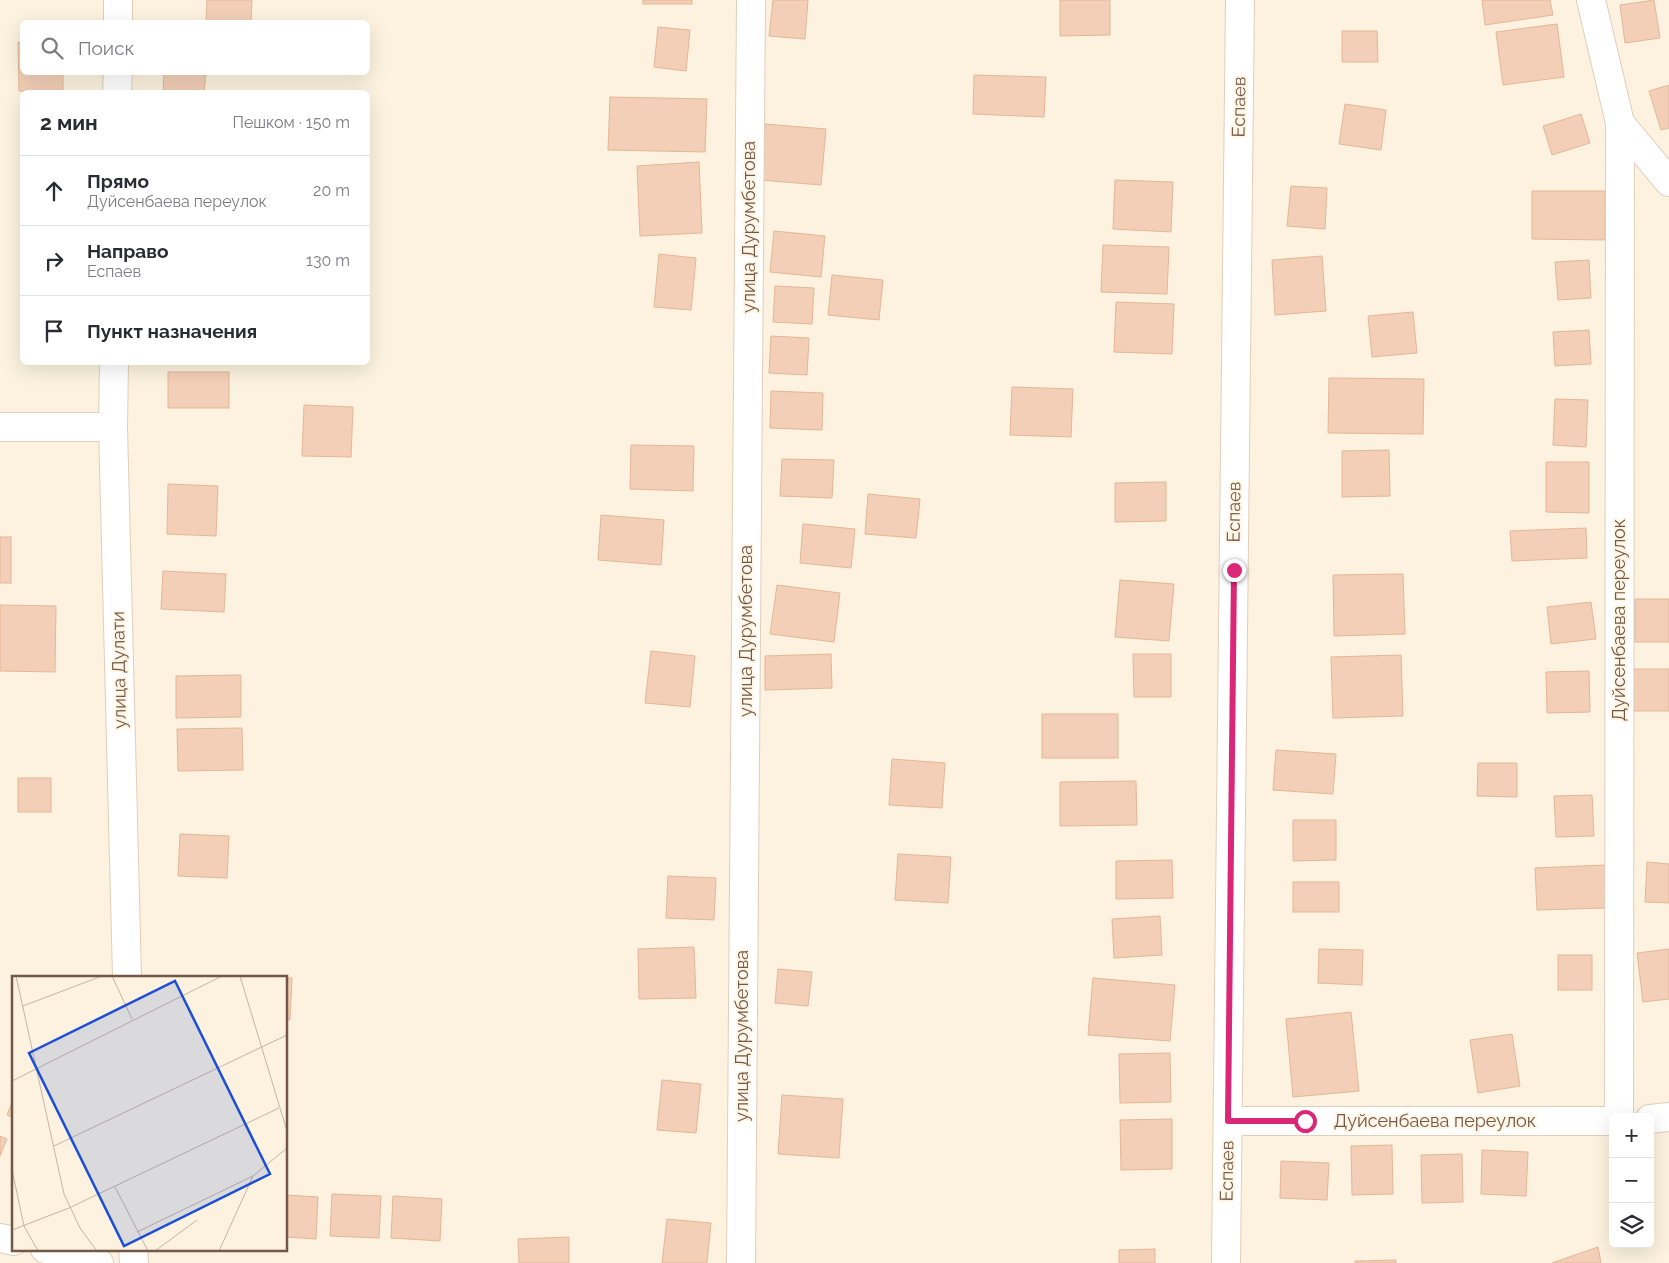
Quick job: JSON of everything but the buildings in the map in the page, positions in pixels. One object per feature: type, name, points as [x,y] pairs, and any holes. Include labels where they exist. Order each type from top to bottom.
[{"type":"street","points":[[118,0],[118,20]]},
{"type":"street","name":"улица Дурумбетова","points":[[741,1263],[750,0]]},
{"type":"street","name":"Еспаев","points":[[1226,1263],[1240,0]]},
{"type":"street","points":[[1591,0],[1620,123],[1669,182]]},
{"type":"street","points":[[117,90],[118,75]]},
{"type":"street","name":"Дуйсенбаева переулок","points":[[1619,1113],[1620,123]]},
{"type":"street","name":"улица Дулати","points":[[114,365],[113,427],[127,976]]},
{"type":"street","points":[[0,427],[113,427]]},
{"type":"street","points":[[1654,1118],[1669,1117]]},
{"type":"street","name":"Дуйсенбаева переулок","points":[[1228,1121],[1609,1121]]},
{"type":"street","points":[[49,1250],[99,1263]]},
{"type":"street","points":[[133,1250],[134,1263]]},
{"type":"route","points":[[1234,570],[1228,1121],[1305,1121]]}]
